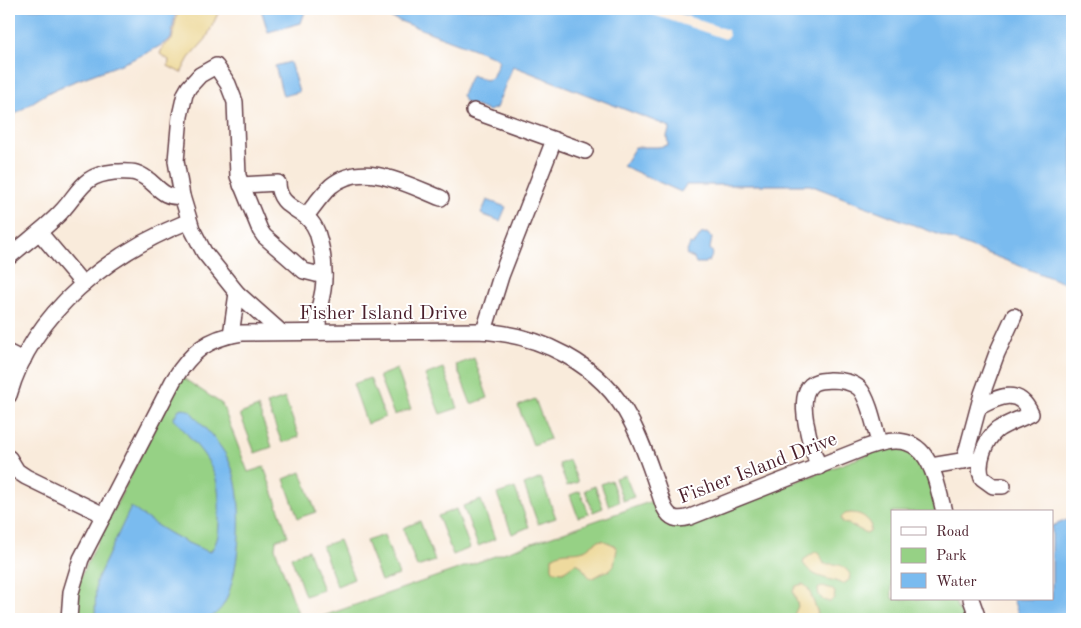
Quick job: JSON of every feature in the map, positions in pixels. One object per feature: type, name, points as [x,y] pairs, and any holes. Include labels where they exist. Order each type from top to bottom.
[{"type":"street","name":"Fisher Island Drive","points":[[240,184],[235,102],[228,84],[216,66],[200,75],[185,94],[180,116],[176,161],[182,196],[189,221],[204,252],[237,293],[281,332]]},
{"type":"street","points":[[474,111],[586,151]]},
{"type":"street","name":"Fisher Island Drive","points":[[484,331],[501,276],[554,140]]},
{"type":"street","points":[[9,257],[61,212],[85,182],[102,174],[136,173],[146,177],[164,194],[174,197],[182,196]]},
{"type":"street","points":[[306,216],[333,185],[345,178],[358,174],[373,174],[387,178],[441,198]]},
{"type":"street","points":[[318,332],[317,314],[323,290],[324,276],[323,255],[313,225],[306,216],[284,202],[278,183],[240,184],[264,236],[304,271],[324,276]]},
{"type":"street","points":[[9,395],[23,360],[51,317],[83,284],[140,245],[165,231],[189,221]]},
{"type":"street","points":[[39,232],[83,284]]},
{"type":"street","points":[[231,335],[237,293]]},
{"type":"street","points":[[964,461],[982,394],[997,353],[1014,316]]},
{"type":"street","name":"Fisher Island Drive","points":[[69,619],[69,601],[76,572],[87,545],[160,406],[185,363],[192,355],[205,345],[231,335],[281,332],[484,331],[540,342],[580,364],[606,386],[630,419],[664,507],[674,519],[690,517],[879,443],[893,440],[911,443],[920,450],[931,466],[943,510]]},
{"type":"street","points":[[9,353],[23,360]]},
{"type":"street","points":[[819,466],[808,437],[806,418],[806,395],[810,385],[816,382],[844,381],[859,388],[865,398],[879,443]]},
{"type":"street","points":[[979,406],[998,398],[1009,396],[1023,401],[1031,414],[997,430],[990,438],[981,458],[980,470],[982,478],[993,486],[1003,486]]},
{"type":"street","points":[[9,458],[17,471],[26,477],[104,515]]},
{"type":"street","points":[[931,466],[981,458]]},
{"type":"street","points":[[971,600],[978,619]]},
{"type":"green space","points":[[474,358],[488,398],[471,404],[456,365]]},
{"type":"green space","points":[[443,368],[458,408],[440,414],[425,375]]},
{"type":"green space","points":[[397,369],[411,409],[394,415],[379,376]]},
{"type":"green space","points":[[180,376],[222,404],[248,472],[264,467],[288,536],[276,540],[275,548],[300,619],[73,619],[79,580]]},
{"type":"green space","points":[[370,378],[385,417],[367,424],[353,384]]},
{"type":"green space","points":[[285,398],[299,437],[282,443],[267,404]]},
{"type":"green space","points":[[535,399],[550,439],[533,445],[518,406]]},
{"type":"green space","points":[[258,407],[272,447],[255,453],[240,414]]},
{"type":"green space","points":[[893,445],[915,454],[927,469],[937,510],[891,510],[891,600],[954,600],[958,611],[968,609],[972,619],[315,619],[655,500],[663,520],[669,526],[679,526]]},
{"type":"green space","points":[[569,460],[578,482],[567,486],[559,464]]},
{"type":"green space","points":[[301,472],[316,512],[298,518],[284,479]]},
{"type":"green space","points":[[625,475],[634,497],[623,501],[615,478]]},
{"type":"green space","points":[[541,478],[556,518],[538,524],[524,485]]},
{"type":"green space","points":[[611,480],[619,502],[609,506],[601,484]]},
{"type":"green space","points":[[595,486],[603,508],[593,512],[585,490]]},
{"type":"green space","points":[[515,488],[529,527],[512,534],[497,494]]},
{"type":"green space","points":[[580,491],[589,514],[578,517],[570,495]]},
{"type":"green space","points":[[481,500],[495,539],[478,546],[463,506]]},
{"type":"green space","points":[[456,509],[470,548],[453,555],[438,516]]},
{"type":"green space","points":[[420,521],[435,561],[417,567],[403,528]]},
{"type":"green space","points":[[384,535],[399,575],[381,581],[366,541]]},
{"type":"green space","points":[[339,540],[354,579],[337,586],[322,546]]},
{"type":"green space","points":[[308,550],[323,590],[305,596],[291,557]]},
{"type":"sand","points":[[178,9],[220,9],[206,39],[189,58],[181,73],[168,66],[169,60],[160,54],[163,46],[172,40]]},
{"type":"sand","points":[[845,514],[859,514],[867,519],[871,524],[870,531],[866,533],[843,523],[841,518]]},
{"type":"sand","points":[[602,540],[614,545],[617,549],[614,565],[609,571],[590,578],[580,565],[576,563],[563,572],[554,571],[552,568],[552,557],[564,552],[584,550]]},
{"type":"sand","points":[[815,552],[819,552],[824,564],[835,564],[844,568],[850,574],[849,580],[843,584],[816,575],[807,568],[803,563],[805,559]]},
{"type":"sand","points":[[803,584],[808,588],[818,613],[811,619],[799,619],[794,615],[798,606],[793,591],[796,586]]},
{"type":"sand","points":[[823,586],[835,592],[834,598],[830,602],[823,600],[819,595],[818,589]]},
{"type":"water","points":[[9,9],[176,9],[171,39],[144,54],[52,91],[9,118]]},
{"type":"water","points":[[261,9],[306,9],[301,23],[268,32]]},
{"type":"water","points":[[368,9],[1072,9],[1072,286],[810,185],[686,185],[681,192],[623,166],[635,147],[668,145],[667,136],[670,127],[513,66],[496,108],[489,111],[465,102],[462,95],[471,75],[486,80],[492,78],[499,61],[495,57]]},
{"type":"water","points":[[290,62],[299,92],[283,96],[275,66]]},
{"type":"water","points":[[487,200],[506,207],[500,221],[481,214]]},
{"type":"water","points":[[707,233],[712,238],[710,249],[713,253],[709,262],[696,263],[693,258],[686,254],[690,244],[693,245],[701,234]]},
{"type":"water","points":[[183,408],[190,411],[216,441],[225,453],[234,474],[239,510],[238,551],[235,570],[225,602],[220,610],[209,619],[95,619],[96,581],[131,507],[159,527],[189,543],[210,552],[215,544],[219,526],[217,483],[206,457],[173,419],[179,409]]},
{"type":"water","points":[[1072,518],[1072,619],[1020,619],[1013,600],[1054,600],[1054,525]]},
{"type":"pier","points":[[649,9],[666,9],[728,30],[729,36],[725,39],[651,14]]}]
